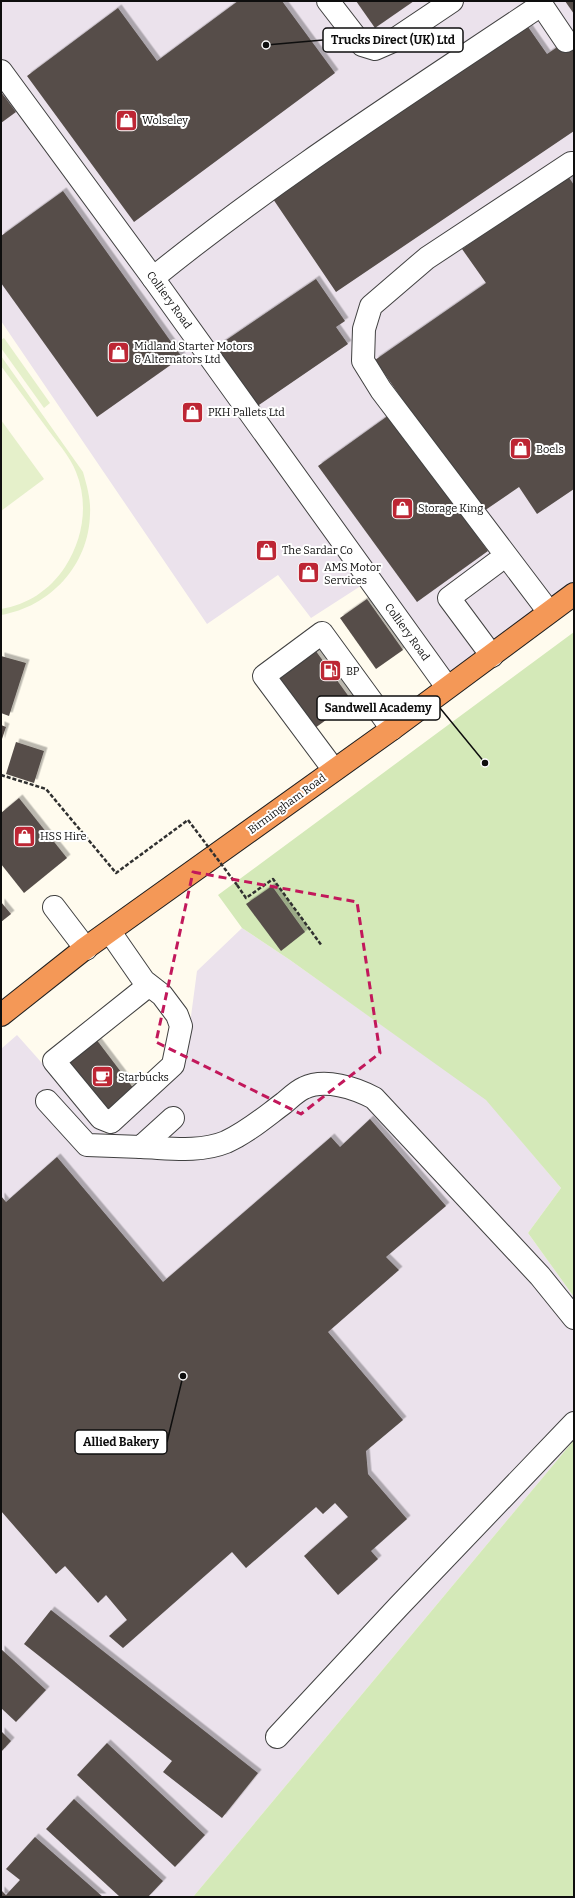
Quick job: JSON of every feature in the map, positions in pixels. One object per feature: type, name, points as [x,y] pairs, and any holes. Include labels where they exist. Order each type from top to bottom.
[{"type":"highway","name":"Birmingham Road","points":[[2,1010],[83,950],[392,729],[574,594]]},
{"type":"street","points":[[328,1],[362,45],[375,48],[391,42],[452,1]]},
{"type":"street","points":[[153,278],[284,178],[540,3],[566,41]]},
{"type":"street","name":"Colliery Road","points":[[1,71],[153,278],[447,687]]},
{"type":"street","points":[[549,612],[497,554],[451,485],[403,417],[381,390],[362,361],[364,329],[371,306],[426,258],[571,163],[574,163]]},
{"type":"street","points":[[492,656],[449,598],[497,554]]},
{"type":"street","points":[[334,770],[264,676],[322,633],[392,729]]},
{"type":"street","points":[[54,907],[86,949]]},
{"type":"street","points":[[110,932],[144,981],[162,995],[177,1015],[181,1026],[173,1065],[111,1122],[101,1118],[54,1060],[143,990],[144,981]]},
{"type":"street","points":[[47,1101],[87,1145],[193,1149],[224,1142],[248,1131],[303,1088],[317,1084],[362,1091],[374,1098],[540,1276],[574,1318]]},
{"type":"street","points":[[141,1147],[174,1118]]},
{"type":"street","points":[[277,1737],[399,1606],[574,1423]]},
{"type":"path","points":[[1,775],[46,789],[116,873],[188,820],[246,898],[273,879],[322,946]]},
{"type":"highlighted area","points":[[193,872],[357,902],[380,1053],[301,1114],[156,1042]]},
{"type":"shaded area","points":[[1,1],[574,1],[574,594],[447,687],[370,580],[311,618],[278,575],[207,624],[1,321]]},
{"type":"shaded area","points":[[242,928],[290,960],[486,1099],[561,1188],[528,1233],[574,1297],[574,1440],[193,1897],[1,1897],[1,1049],[17,1035],[105,1134],[184,1069],[197,971]]},
{"type":"green space","points":[[4,338],[50,403],[44,408],[1,348],[1,340]]},
{"type":"green space","points":[[1,356],[83,472],[90,504],[90,514],[88,533],[83,550],[64,581],[35,603],[19,610],[1,615],[1,609],[29,600],[45,589],[59,575],[65,567],[76,545],[80,533],[83,509],[80,484],[70,460],[1,366]]},
{"type":"green space","points":[[1,420],[44,479],[1,511]]},
{"type":"green space","points":[[574,632],[574,1297],[528,1233],[561,1188],[486,1100],[290,960],[242,928],[218,895]]},
{"type":"green space","points":[[574,1440],[574,1897],[193,1897]]},
{"type":"building","points":[[238,1],[282,1],[335,73],[134,222],[27,76],[118,8],[157,61]]},
{"type":"building","points":[[356,1],[414,1],[375,28]]},
{"type":"building","points":[[565,1],[574,1],[574,14]]},
{"type":"building","points":[[526,24],[547,54],[574,36],[574,131],[336,292],[271,196]]},
{"type":"building","points":[[1,92],[16,112],[1,123]]},
{"type":"building","points":[[568,176],[574,185],[574,489],[537,514],[519,487],[481,513],[375,360],[486,283],[462,249]]},
{"type":"building","points":[[63,191],[182,357],[97,417],[1,283],[1,236]]},
{"type":"building","points":[[316,279],[345,321],[336,327],[348,344],[256,407],[216,347]]},
{"type":"building","name":"Storage King","points":[[389,415],[488,551],[417,602],[318,466]]},
{"type":"building","points":[[367,599],[403,650],[376,669],[340,618]]},
{"type":"building","points":[[313,647],[352,701],[315,728],[276,674]]},
{"type":"building","points":[[1,656],[26,663],[9,716],[1,713]]},
{"type":"building","points":[[1,725],[6,727],[1,742]]},
{"type":"building","points":[[16,742],[44,751],[34,783],[6,774]]},
{"type":"building","name":"HSS Hire","points":[[19,798],[67,858],[24,893],[1,864],[1,813]]},
{"type":"building","points":[[272,886],[305,932],[281,951],[246,904]]},
{"type":"building","points":[[1,902],[11,914],[1,922]]},
{"type":"building","name":"Starbucks","points":[[96,1039],[137,1093],[106,1115],[67,1061]]},
{"type":"building","points":[[370,1119],[446,1206],[386,1257],[399,1270],[328,1332],[403,1420],[366,1451],[368,1474],[407,1519],[371,1551],[378,1559],[338,1595],[304,1556],[348,1517],[335,1503],[323,1514],[316,1507],[246,1568],[232,1552],[123,1648],[109,1636],[127,1620],[106,1595],[98,1603],[65,1566],[56,1574],[1,1511],[1,1196],[6,1202],[57,1157],[163,1282],[331,1137],[340,1147]]},
{"type":"building","points":[[51,1610],[258,1773],[222,1818],[163,1772],[172,1761],[24,1644]]},
{"type":"building","points":[[1,1649],[46,1690],[16,1722],[1,1708]]},
{"type":"building","points":[[1,1731],[11,1741],[1,1752]]},
{"type":"building","points":[[107,1743],[205,1835],[175,1867],[77,1775]]},
{"type":"building","points":[[74,1799],[163,1881],[148,1897],[120,1897],[46,1829]]},
{"type":"building","points":[[35,1837],[103,1897],[1,1897],[1,1890],[6,1895],[20,1880],[6,1869]]},
{"type":"place","name":"Trucks Direct (UK) Ltd","points":[[266,45]]},
{"type":"place","name":"Wolseley","points":[[126,120]]},
{"type":"place","name":"Midland Starter Motors & Alternators Ltd","points":[[118,352]]},
{"type":"place","name":"PKH Pallets Ltd","points":[[192,412]]},
{"type":"place","name":"Boels","points":[[521,449]]},
{"type":"place","name":"Storage King","points":[[403,508]]},
{"type":"place","name":"The Sardar Co","points":[[267,550]]},
{"type":"place","name":"AMS Motor Services","points":[[309,573]]},
{"type":"place","name":"BP","points":[[331,671]]},
{"type":"place","name":"Sandwell Academy","points":[[485,763]]},
{"type":"place","name":"HSS Hire","points":[[25,836]]},
{"type":"place","name":"Starbucks","points":[[102,1077]]},
{"type":"place","name":"Allied Bakery","points":[[183,1376]]}]
